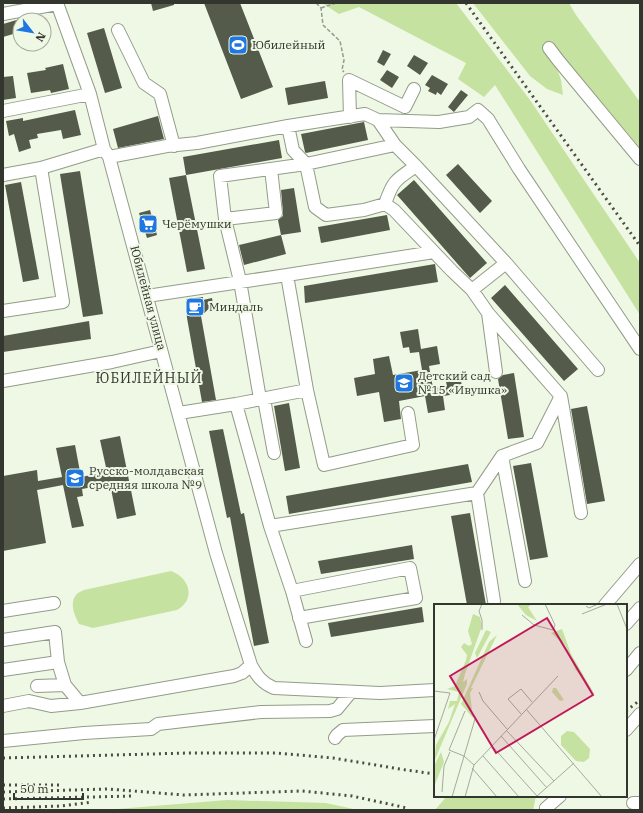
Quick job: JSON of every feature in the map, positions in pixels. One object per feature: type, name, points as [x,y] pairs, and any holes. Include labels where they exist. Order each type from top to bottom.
[{"type":"street","points":[[3,14],[57,4]]},
{"type":"street","name":"Юбилейная улица","points":[[57,4],[90,94],[147,296],[216,553],[250,665],[261,681],[274,688],[380,693],[434,690]]},
{"type":"street","points":[[118,30],[144,83],[160,94],[174,146]]},
{"type":"street","points":[[549,48],[640,159]]},
{"type":"street","points":[[350,117],[349,80],[405,107],[414,89]]},
{"type":"street","points":[[3,111],[90,94]]},
{"type":"street","points":[[3,175],[107,153],[197,144],[288,126],[365,114],[378,120],[439,122],[469,117],[478,110],[488,119],[519,169],[640,349]]},
{"type":"street","points":[[378,120],[396,145],[506,264],[598,370]]},
{"type":"street","points":[[288,126],[293,150],[306,164],[315,207],[326,215],[364,210],[385,204],[394,210],[472,290],[488,313],[560,395],[581,513]]},
{"type":"street","points":[[274,453],[262,399],[240,281],[225,219],[220,176],[306,164],[396,145]]},
{"type":"street","points":[[385,204],[390,189],[396,180],[416,166]]},
{"type":"street","points":[[3,312],[63,302],[41,168]]},
{"type":"street","points":[[225,219],[276,213],[271,169]]},
{"type":"street","points":[[147,296],[434,252]]},
{"type":"street","points":[[472,290],[506,264]]},
{"type":"street","points":[[287,275],[307,390],[324,465],[413,445],[408,413]]},
{"type":"street","points":[[488,313],[496,372]]},
{"type":"street","points":[[3,381],[112,362],[162,351]]},
{"type":"street","points":[[179,413],[236,404],[307,390]]},
{"type":"street","points":[[494,601],[477,493],[502,456],[538,443],[560,395]]},
{"type":"street","points":[[236,404],[270,526],[292,591],[306,641]]},
{"type":"street","points":[[502,456],[524,582]]},
{"type":"street","points":[[270,526],[477,493]]},
{"type":"street","points":[[606,604],[640,564]]},
{"type":"street","points":[[292,591],[410,568],[416,598],[299,618]]},
{"type":"street","points":[[3,611],[54,603]]},
{"type":"street","points":[[627,623],[640,608]]},
{"type":"street","points":[[3,640],[55,632],[58,662],[65,685],[80,703]]},
{"type":"street","points":[[627,669],[640,653]]},
{"type":"street","points":[[3,670],[58,662]]},
{"type":"street","points":[[3,706],[29,702],[51,706],[80,703],[234,676],[242,673],[250,665]]},
{"type":"street","points":[[37,686],[65,685]]},
{"type":"street","points":[[3,741],[84,733],[151,730],[158,724],[216,716],[261,712],[330,711],[337,709],[351,692]]},
{"type":"street","points":[[627,729],[640,714]]},
{"type":"street","points":[[336,738],[337,735],[343,730],[434,726]]},
{"type":"street","points":[[547,810],[546,808],[559,797]]},
{"type":"path","points":[[316,3],[321,8],[323,25],[340,41],[344,60],[342,70],[349,80]]},
{"type":"path","points":[[321,8],[336,3]]},
{"type":"green space","points":[[322,3],[456,3],[530,100],[640,263],[640,315],[495,85],[484,97],[458,79],[466,63],[359,7],[339,14]]},
{"type":"green space","points":[[473,3],[569,3],[576,15],[640,102],[640,148],[600,100],[558,60],[556,66],[561,80],[563,95],[547,89],[530,76]]},
{"type":"green space","points":[[171,571],[183,578],[188,589],[187,600],[177,610],[93,628],[79,624],[74,614],[73,606],[74,599],[78,593],[84,590]]},
{"type":"green space","points":[[447,797],[536,797],[533,810],[434,810]]},
{"type":"green space","points":[[227,800],[326,803],[358,810],[105,810]]},
{"type":"building","points":[[151,3],[174,3],[174,5],[153,11]]},
{"type":"building","name":"Юбилейный","points":[[204,3],[240,3],[273,87],[241,99]]},
{"type":"building","points":[[12,21],[12,34],[3,37],[3,24]]},
{"type":"building","points":[[104,28],[122,88],[105,93],[87,33]]},
{"type":"building","points":[[383,50],[391,54],[384,66],[377,62]]},
{"type":"building","points":[[414,55],[428,63],[420,75],[407,66]]},
{"type":"building","points":[[63,64],[69,89],[51,93],[50,90],[31,93],[27,73],[46,70],[45,68]]},
{"type":"building","points":[[387,70],[399,77],[392,88],[380,80]]},
{"type":"building","points":[[432,75],[448,84],[441,95],[437,92],[436,95],[428,91],[430,88],[425,85]]},
{"type":"building","points":[[13,76],[16,98],[3,100],[3,77]]},
{"type":"building","points":[[325,81],[328,98],[288,105],[285,88]]},
{"type":"building","points":[[461,90],[468,95],[454,112],[448,107]]},
{"type":"building","points":[[75,110],[81,135],[63,139],[61,130],[37,134],[38,138],[29,140],[31,148],[19,152],[14,134],[9,136],[6,121],[23,118],[23,121]]},
{"type":"building","points":[[158,116],[164,139],[118,148],[113,129]]},
{"type":"building","points":[[364,122],[368,140],[305,152],[301,134]]},
{"type":"building","points":[[279,140],[282,158],[186,175],[183,157]]},
{"type":"building","points":[[458,164],[492,201],[480,213],[446,175]]},
{"type":"building","points":[[80,171],[103,314],[83,317],[60,174]]},
{"type":"building","points":[[186,175],[205,269],[187,272],[169,178]]},
{"type":"building","points":[[414,180],[487,263],[470,278],[397,195]]},
{"type":"building","points":[[21,182],[39,279],[23,282],[5,185]]},
{"type":"building","points":[[294,188],[301,232],[281,235],[278,220],[283,216],[281,190]]},
{"type":"building","name":"Черёмушки","points":[[150,210],[157,235],[147,238],[139,213]]},
{"type":"building","points":[[387,215],[390,230],[321,243],[318,227]]},
{"type":"building","points":[[281,235],[286,254],[244,265],[239,245]]},
{"type":"building","points":[[435,264],[438,282],[305,303],[304,286]]},
{"type":"building","points":[[505,285],[578,369],[564,381],[491,298]]},
{"type":"building","points":[[203,297],[203,300],[212,298],[213,305],[201,316],[216,400],[202,402],[187,318],[186,299]]},
{"type":"building","points":[[89,321],[91,339],[3,352],[3,336]]},
{"type":"building","points":[[418,329],[421,349],[437,346],[440,364],[429,366],[433,388],[447,386],[445,378],[460,375],[463,393],[443,396],[445,410],[428,413],[425,396],[399,401],[401,419],[384,422],[379,392],[357,396],[354,378],[375,374],[373,359],[389,356],[393,375],[422,370],[419,352],[410,353],[409,347],[403,348],[400,332]]},
{"type":"building","points":[[514,373],[524,437],[508,439],[498,379],[503,375]]},
{"type":"building","points":[[289,403],[300,468],[285,471],[274,406]]},
{"type":"building","points":[[587,406],[605,501],[587,504],[571,409]]},
{"type":"building","points":[[223,429],[241,514],[244,513],[269,643],[254,646],[230,517],[227,518],[209,431]]},
{"type":"building","points":[[120,436],[136,515],[117,519],[110,484],[82,489],[83,496],[77,497],[84,526],[72,528],[63,485],[37,490],[46,543],[3,551],[3,476],[37,470],[38,481],[62,477],[56,448],[75,445],[81,477],[107,472],[100,440]]},
{"type":"building","points":[[531,463],[548,557],[530,560],[513,466]]},
{"type":"building","points":[[468,464],[472,482],[289,514],[286,496]]},
{"type":"building","points":[[470,513],[486,604],[467,604],[451,516]]},
{"type":"building","points":[[412,545],[414,559],[321,574],[318,561]]},
{"type":"building","points":[[422,607],[424,622],[331,637],[328,623]]},
{"type":"railway","points":[[466,3],[640,246]]},
{"type":"railway","points":[[627,710],[640,700]]},
{"type":"railway","points":[[3,758],[188,753],[276,753],[333,758],[434,774]]},
{"type":"railway","points":[[3,785],[61,785]]},
{"type":"railway","points":[[3,792],[108,789],[184,795],[302,791],[352,796],[407,808]]},
{"type":"railway","points":[[3,799],[134,796]]},
{"type":"railway","points":[[3,808],[61,806],[92,802]]},
{"type":"place","name":"Юбилейный","points":[[238,45]]},
{"type":"place","name":"Черёмушки","points":[[148,224]]},
{"type":"place","name":"Миндаль","points":[[195,307]]},
{"type":"place","name":"Детский сад №15 «Ивушка»","points":[[404,383]]},
{"type":"place","name":"Русско-молдавская средняя школа №9","points":[[75,478]]},
{"type":"district","name":"ЮБИЛЕЙНЫЙ","points":[[149,378]]}]
